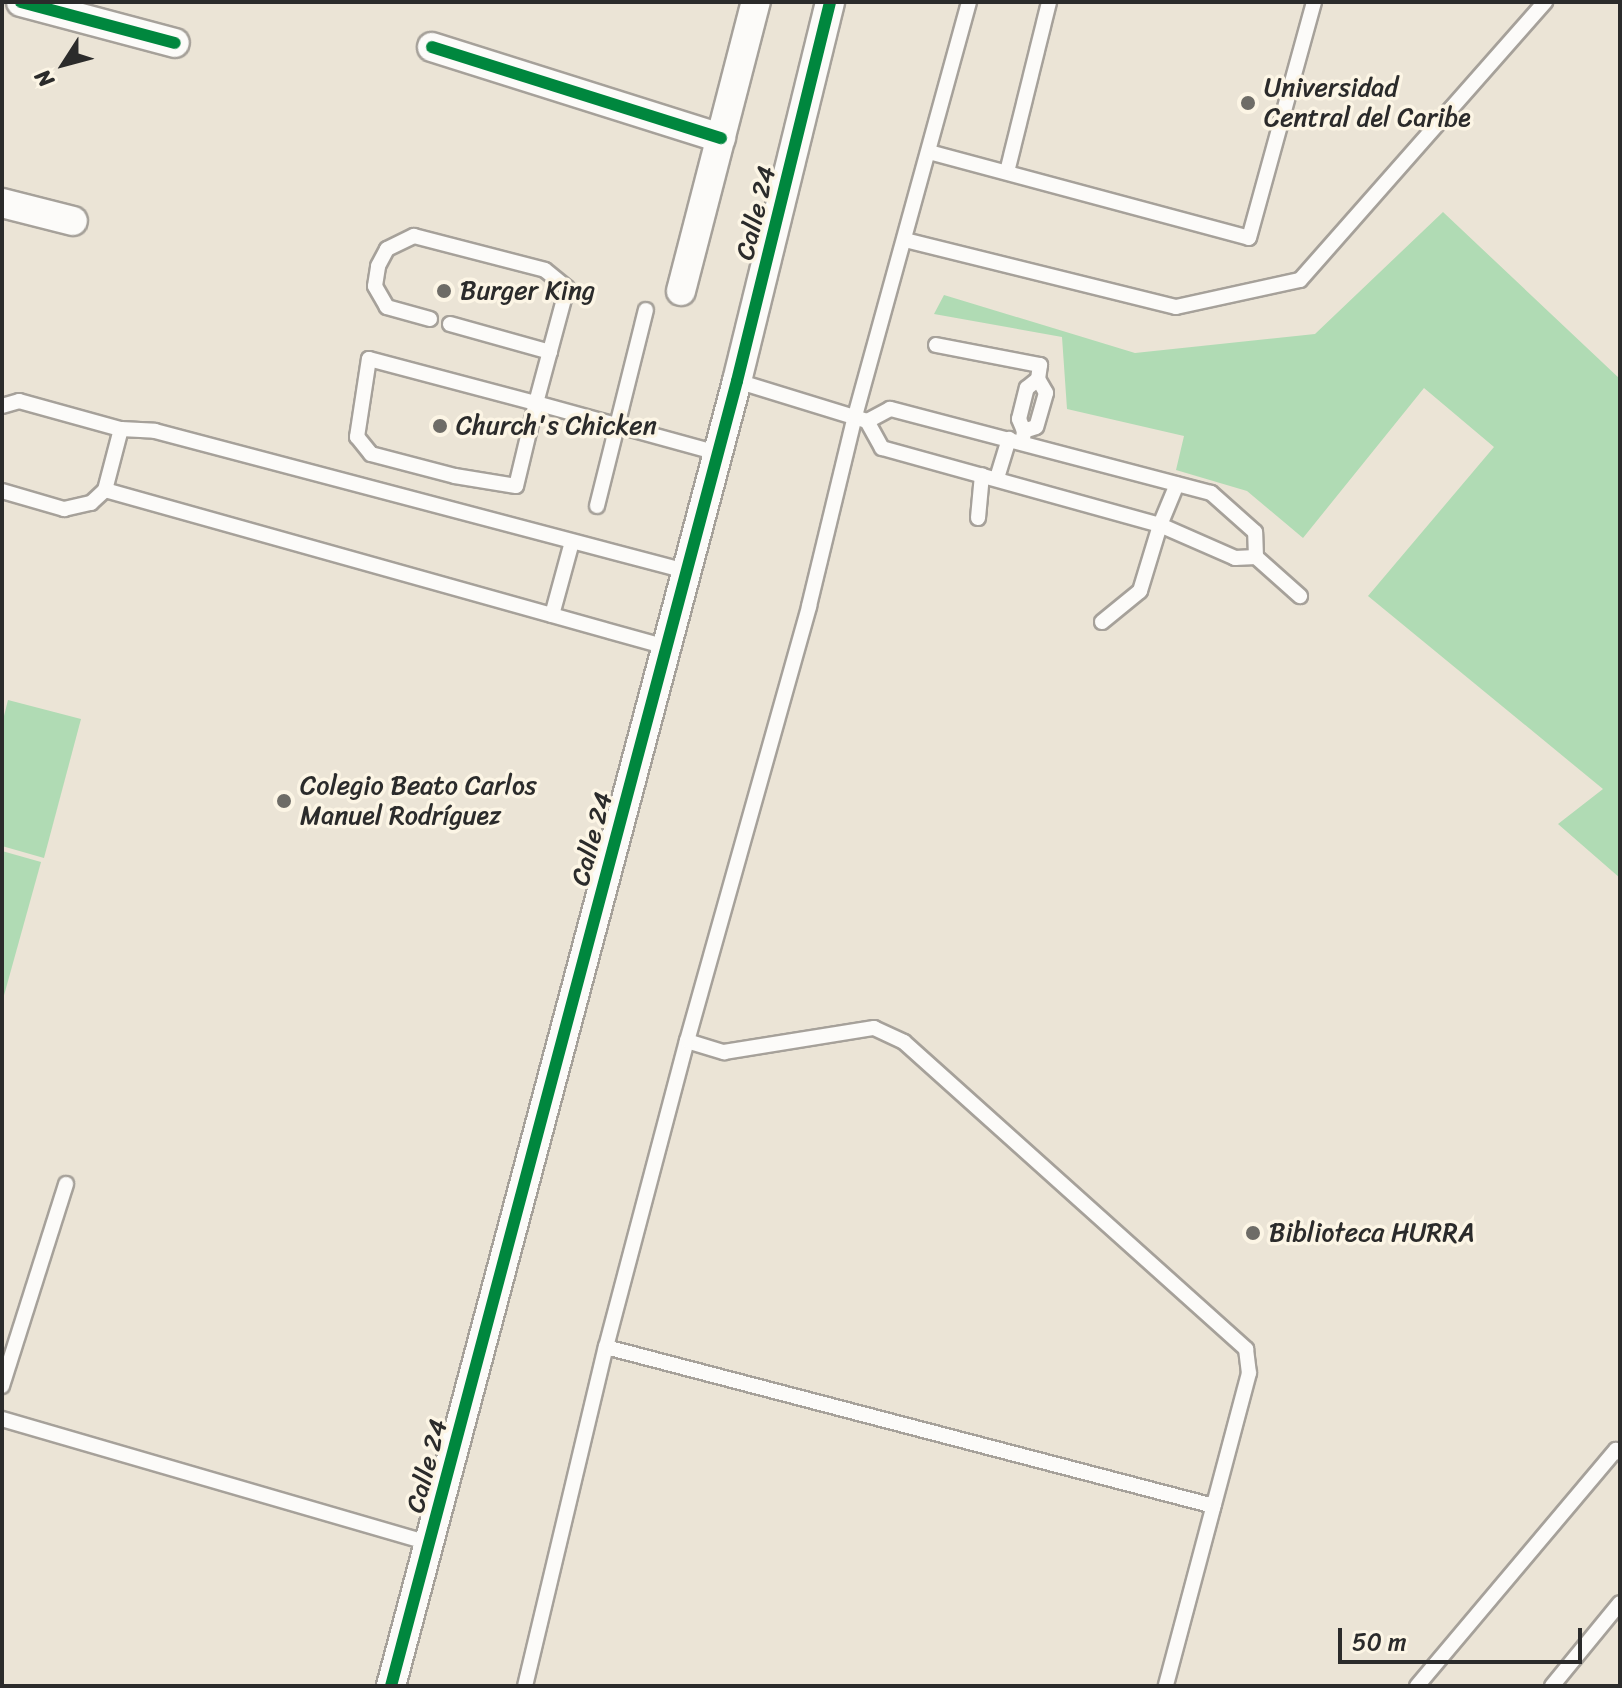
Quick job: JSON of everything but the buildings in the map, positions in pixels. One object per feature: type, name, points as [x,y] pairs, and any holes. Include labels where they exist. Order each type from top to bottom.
[{"type":"street","points":[[21,2],[175,43]]},
{"type":"street","points":[[681,291],[756,2]]},
{"type":"street","name":"Calle 24","points":[[391,1686],[737,381],[830,2]]},
{"type":"street","points":[[432,47],[721,138]]},
{"type":"street","points":[[2,203],[73,221]]},
{"type":"lane","points":[[525,1686],[606,1347],[687,1041],[861,418],[969,2]]},
{"type":"lane","points":[[1007,172],[1049,2]]},
{"type":"lane","points":[[929,152],[1249,238],[1314,2]]},
{"type":"lane","points":[[905,240],[1176,307],[1300,280],[1545,2]]},
{"type":"lane","points":[[430,319],[387,307],[375,286],[378,266],[387,249],[414,236],[545,270],[567,288],[536,403],[516,486],[455,476],[371,454],[362,447],[357,437],[369,359],[536,403],[718,453]]},
{"type":"lane","points":[[597,506],[646,310]]},
{"type":"lane","points":[[450,324],[550,352]]},
{"type":"lane","points":[[936,345],[1040,365],[1038,379],[1027,388],[1018,437],[990,476],[978,518]]},
{"type":"lane","points":[[737,381],[861,418],[890,409],[1018,437],[1211,493],[1255,532],[1256,557]]},
{"type":"lane","points":[[2,406],[19,401],[121,429],[155,431],[686,571]]},
{"type":"lane","points":[[861,418],[882,448],[1160,525],[1235,558],[1256,557],[1300,596]]},
{"type":"lane","points":[[2,491],[64,509],[91,503],[105,490],[121,429]]},
{"type":"lane","points":[[1102,622],[1140,591],[1160,525],[1177,484]]},
{"type":"lane","points":[[105,490],[666,647]]},
{"type":"lane","points":[[552,615],[572,542]]},
{"type":"lane","points":[[687,1041],[724,1052],[874,1028],[904,1042],[1246,1349],[1249,1373],[1166,1686]]},
{"type":"lane","points":[[2,1386],[66,1184]]},
{"type":"lane","points":[[606,1347],[1214,1506]]},
{"type":"lane","points":[[2,1419],[430,1543]]},
{"type":"lane","points":[[1417,1686],[1616,1450],[1620,1453]]},
{"type":"lane","points":[[1552,1686],[1620,1603]]},
{"type":"green space","points":[[1443,212],[1620,379],[1620,878],[1558,824],[1603,789],[1368,596],[1494,447],[1424,388],[1303,538],[1247,491],[1176,470],[1184,436],[1067,409],[1062,337],[934,314],[944,295],[1135,353],[1315,334]]},
{"type":"green space","points":[[8,700],[81,719],[44,858],[2,846],[2,724]]},
{"type":"green space","points":[[2,851],[41,862],[3,999],[2,999]]},
{"type":"cycle path","points":[[21,2],[175,43]]},
{"type":"cycle path","points":[[391,1686],[737,381],[830,2]]},
{"type":"cycle path","points":[[432,47],[721,138]]},
{"type":"place","name":"Universidad Central del Caribe","points":[[1248,103]]},
{"type":"place","name":"Burger King","points":[[444,291]]},
{"type":"place","name":"Church's Chicken","points":[[440,426]]},
{"type":"place","name":"Colegio Beato Carlos Manuel Rodríguez","points":[[284,801]]},
{"type":"place","name":"Biblioteca HURRA","points":[[1253,1233]]}]
